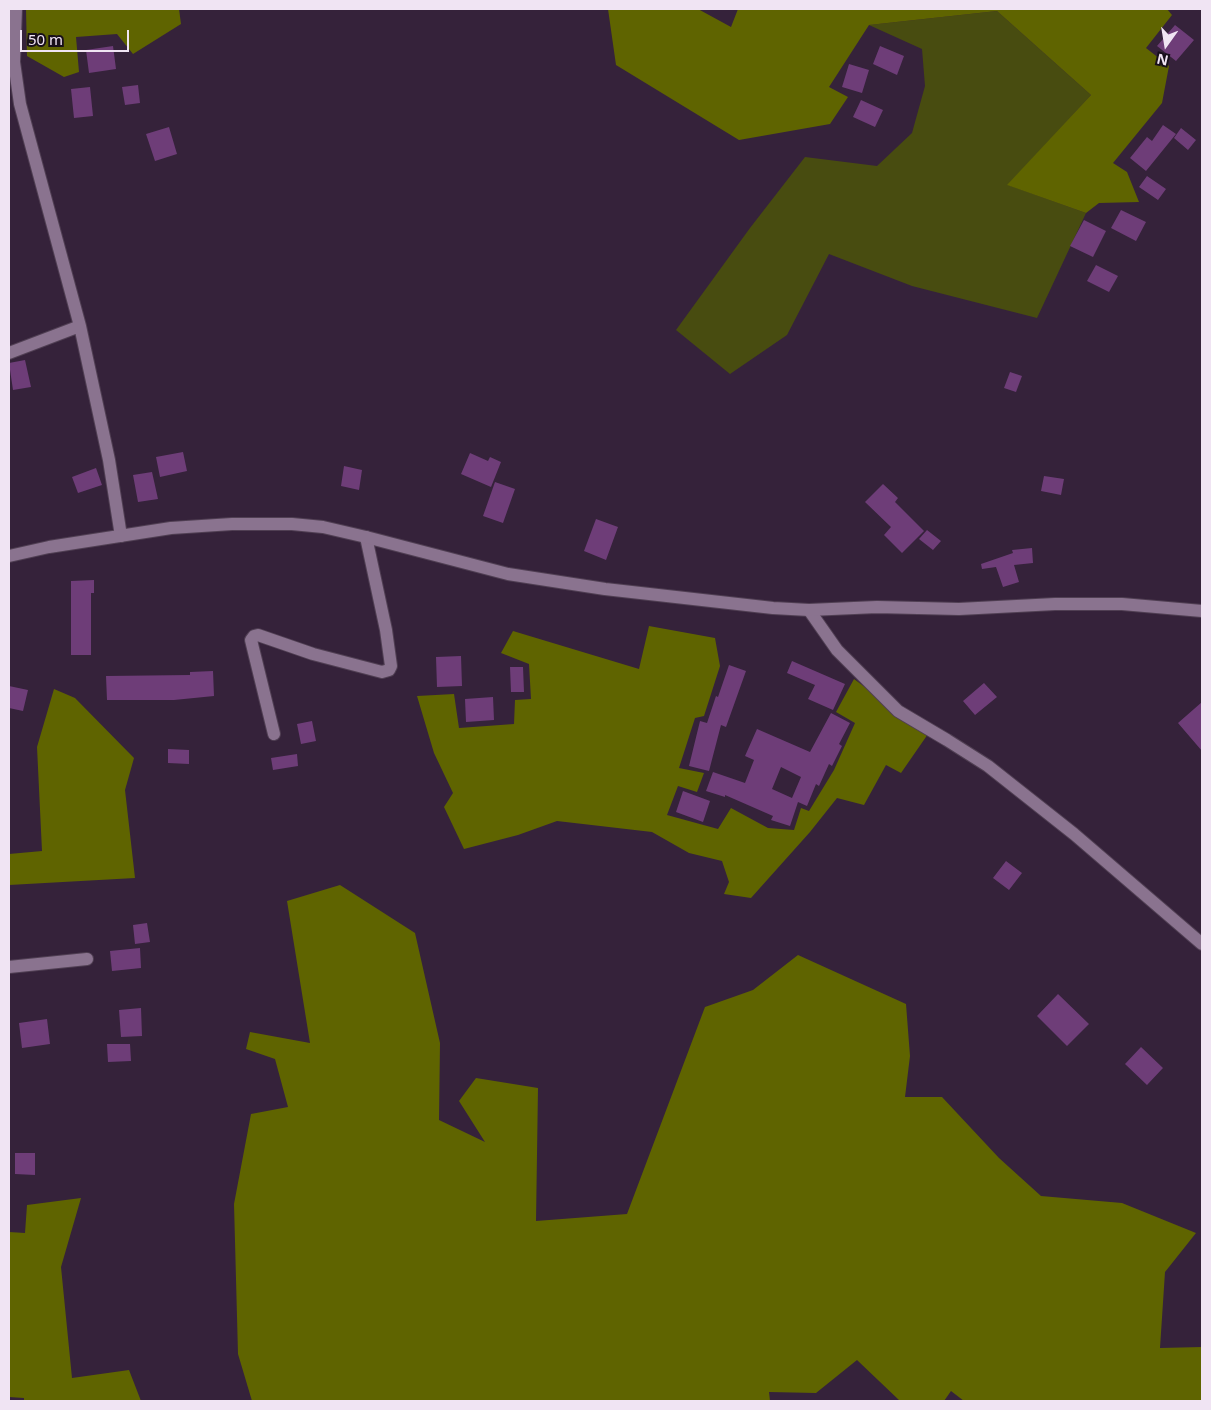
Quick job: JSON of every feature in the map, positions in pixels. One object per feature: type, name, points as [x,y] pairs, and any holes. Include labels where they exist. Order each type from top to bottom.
[{"type":"street","points":[[16,9],[14,62],[20,104],[80,326],[109,460],[121,536]]},
{"type":"street","points":[[9,352],[80,326]]},
{"type":"street","points":[[9,556],[32,550],[170,528],[262,523],[292,524],[366,537],[508,574],[605,589],[773,608],[809,610],[878,607],[981,609],[1055,604],[1122,604],[1202,611]]},
{"type":"street","points":[[274,734],[251,640],[254,636],[258,635],[313,654],[382,672],[389,670],[391,666],[386,630],[366,537]]},
{"type":"street","points":[[809,610],[837,650],[898,711],[988,766],[1074,834],[1202,944]]},
{"type":"street","points":[[9,967],[88,959]]},
{"type":"green space","points":[[997,11],[1091,95],[1008,185],[1086,213],[1037,318],[912,286],[829,254],[787,335],[730,374],[676,330],[750,228],[805,157],[877,166],[912,133],[925,86],[922,49],[869,25]]},
{"type":"shaded area","points":[[26,9],[179,9],[181,24],[133,54],[117,34],[76,37],[79,72],[64,77],[27,56]]},
{"type":"shaded area","points":[[608,9],[698,9],[731,27],[738,9],[1167,9],[1172,15],[1146,48],[1169,66],[1162,103],[1113,163],[1127,172],[1139,202],[1099,203],[1086,213],[1007,185],[1091,95],[997,11],[869,25],[829,87],[848,97],[830,124],[739,140],[616,65]]},
{"type":"shaded area","points":[[649,626],[715,638],[720,666],[704,716],[695,718],[679,768],[704,773],[697,792],[678,786],[667,815],[718,829],[731,808],[768,828],[794,830],[801,808],[809,811],[834,770],[855,723],[836,712],[854,679],[928,734],[901,773],[886,765],[864,805],[837,798],[810,832],[751,898],[724,894],[729,882],[722,861],[689,853],[652,832],[557,821],[518,835],[464,849],[444,807],[453,793],[434,753],[417,696],[454,694],[459,728],[514,724],[515,700],[531,699],[529,664],[501,653],[513,631],[639,669]]},
{"type":"shaded area","points":[[54,689],[75,698],[134,758],[125,790],[135,878],[9,885],[9,854],[42,851],[37,747]]},
{"type":"shaded area","points":[[340,885],[415,933],[440,1043],[439,1120],[485,1142],[459,1101],[476,1078],[538,1088],[536,1221],[627,1214],[705,1007],[753,990],[798,955],[906,1004],[910,1056],[905,1097],[942,1097],[999,1158],[1041,1196],[1122,1203],[1196,1233],[1165,1272],[1160,1348],[1202,1347],[1202,1401],[964,1401],[951,1391],[944,1401],[900,1401],[857,1360],[816,1393],[769,1392],[770,1401],[252,1401],[238,1354],[234,1204],[251,1114],[288,1107],[275,1059],[246,1049],[250,1032],[310,1043],[287,901]]},
{"type":"shaded area","points":[[81,1198],[61,1267],[72,1378],[129,1370],[141,1401],[24,1401],[24,1398],[9,1397],[9,1232],[25,1233],[27,1205]]},
{"type":"building","points":[[1175,25],[1194,40],[1176,61],[1157,46]]},
{"type":"building","points":[[113,46],[116,69],[89,73],[86,50]]},
{"type":"building","points":[[880,46],[904,56],[897,75],[873,64]]},
{"type":"building","points":[[849,64],[869,70],[862,93],[842,87]]},
{"type":"building","points":[[138,85],[140,103],[125,105],[122,87]]},
{"type":"building","points":[[90,87],[93,116],[74,118],[71,89]]},
{"type":"building","points":[[861,100],[883,110],[875,127],[853,117]]},
{"type":"building","points":[[1163,125],[1176,134],[1146,171],[1130,158],[1147,137],[1152,141]]},
{"type":"building","points":[[169,127],[177,154],[155,161],[146,134]]},
{"type":"building","points":[[1181,128],[1196,140],[1188,150],[1174,138]]},
{"type":"building","points":[[1147,176],[1166,189],[1158,200],[1139,187]]},
{"type":"building","points":[[1121,210],[1146,222],[1136,241],[1111,228]]},
{"type":"building","points":[[1084,220],[1106,231],[1093,257],[1070,246]]},
{"type":"building","points":[[1096,265],[1118,276],[1109,292],[1087,281]]},
{"type":"building","points":[[25,360],[31,387],[13,390],[9,363]]},
{"type":"building","points":[[1010,372],[1022,376],[1016,392],[1004,388]]},
{"type":"building","points":[[183,452],[187,471],[160,477],[156,457]]},
{"type":"building","points":[[470,453],[488,461],[490,457],[501,462],[491,487],[461,474]]},
{"type":"building","points":[[344,466],[362,470],[359,490],[341,486]]},
{"type":"building","points":[[96,468],[102,485],[78,493],[72,477]]},
{"type":"building","points":[[152,472],[158,499],[138,502],[133,475]]},
{"type":"building","points":[[1044,476],[1064,479],[1061,495],[1041,491]]},
{"type":"building","points":[[495,482],[515,489],[503,523],[483,516]]},
{"type":"building","points":[[883,484],[898,498],[895,502],[924,531],[902,553],[884,535],[891,527],[865,502]]},
{"type":"building","points":[[596,519],[618,527],[606,560],[584,551]]},
{"type":"building","points":[[927,530],[941,541],[933,550],[919,539]]},
{"type":"building","points":[[1032,548],[1033,563],[1014,565],[1019,582],[1003,587],[996,567],[982,569],[981,564],[1013,553],[1012,550]]},
{"type":"building","points":[[94,580],[94,593],[91,593],[91,655],[71,655],[71,581]]},
{"type":"building","points":[[461,656],[462,686],[437,687],[436,657]]},
{"type":"building","points":[[792,661],[845,684],[833,710],[808,699],[815,685],[787,673]]},
{"type":"building","points":[[729,665],[746,671],[726,727],[721,725],[709,771],[689,766],[700,721],[707,723]]},
{"type":"building","points":[[510,667],[523,667],[524,692],[511,692]]},
{"type":"building","points":[[213,671],[214,696],[174,700],[107,700],[106,676],[190,675],[190,672]]},
{"type":"building","points":[[984,683],[997,697],[975,715],[963,701]]},
{"type":"building","points":[[9,686],[28,690],[23,711],[9,708]]},
{"type":"building","points":[[493,697],[494,720],[466,722],[465,699]]},
{"type":"building","points":[[1202,702],[1202,751],[1178,723]]},
{"type":"building","points":[[831,713],[850,723],[839,744],[842,746],[832,766],[829,764],[819,786],[816,784],[807,806],[798,802],[790,826],[771,820],[773,816],[725,795],[725,797],[706,791],[713,772],[745,783],[754,760],[745,756],[757,729],[810,752]],"holes":[[[781,767],[801,777],[792,798],[772,789]]]},
{"type":"building","points":[[312,721],[316,741],[301,744],[297,724]]},
{"type":"building","points":[[168,749],[189,750],[189,764],[168,763]]},
{"type":"building","points":[[297,754],[298,766],[273,770],[271,758]]},
{"type":"building","points":[[683,791],[710,801],[703,822],[676,812]]},
{"type":"building","points":[[1006,861],[1022,873],[1009,890],[993,878]]},
{"type":"building","points":[[147,923],[150,942],[135,944],[133,925]]},
{"type":"building","points":[[140,948],[141,968],[112,971],[110,951]]},
{"type":"building","points":[[1058,994],[1089,1024],[1067,1046],[1037,1016]]},
{"type":"building","points":[[141,1008],[142,1036],[121,1037],[119,1010]]},
{"type":"building","points":[[47,1019],[50,1044],[22,1048],[19,1023]]},
{"type":"building","points":[[107,1044],[130,1044],[131,1061],[108,1062]]},
{"type":"building","points":[[1141,1047],[1163,1068],[1147,1085],[1125,1064]]},
{"type":"building","points":[[15,1153],[35,1153],[35,1175],[15,1174]]}]
